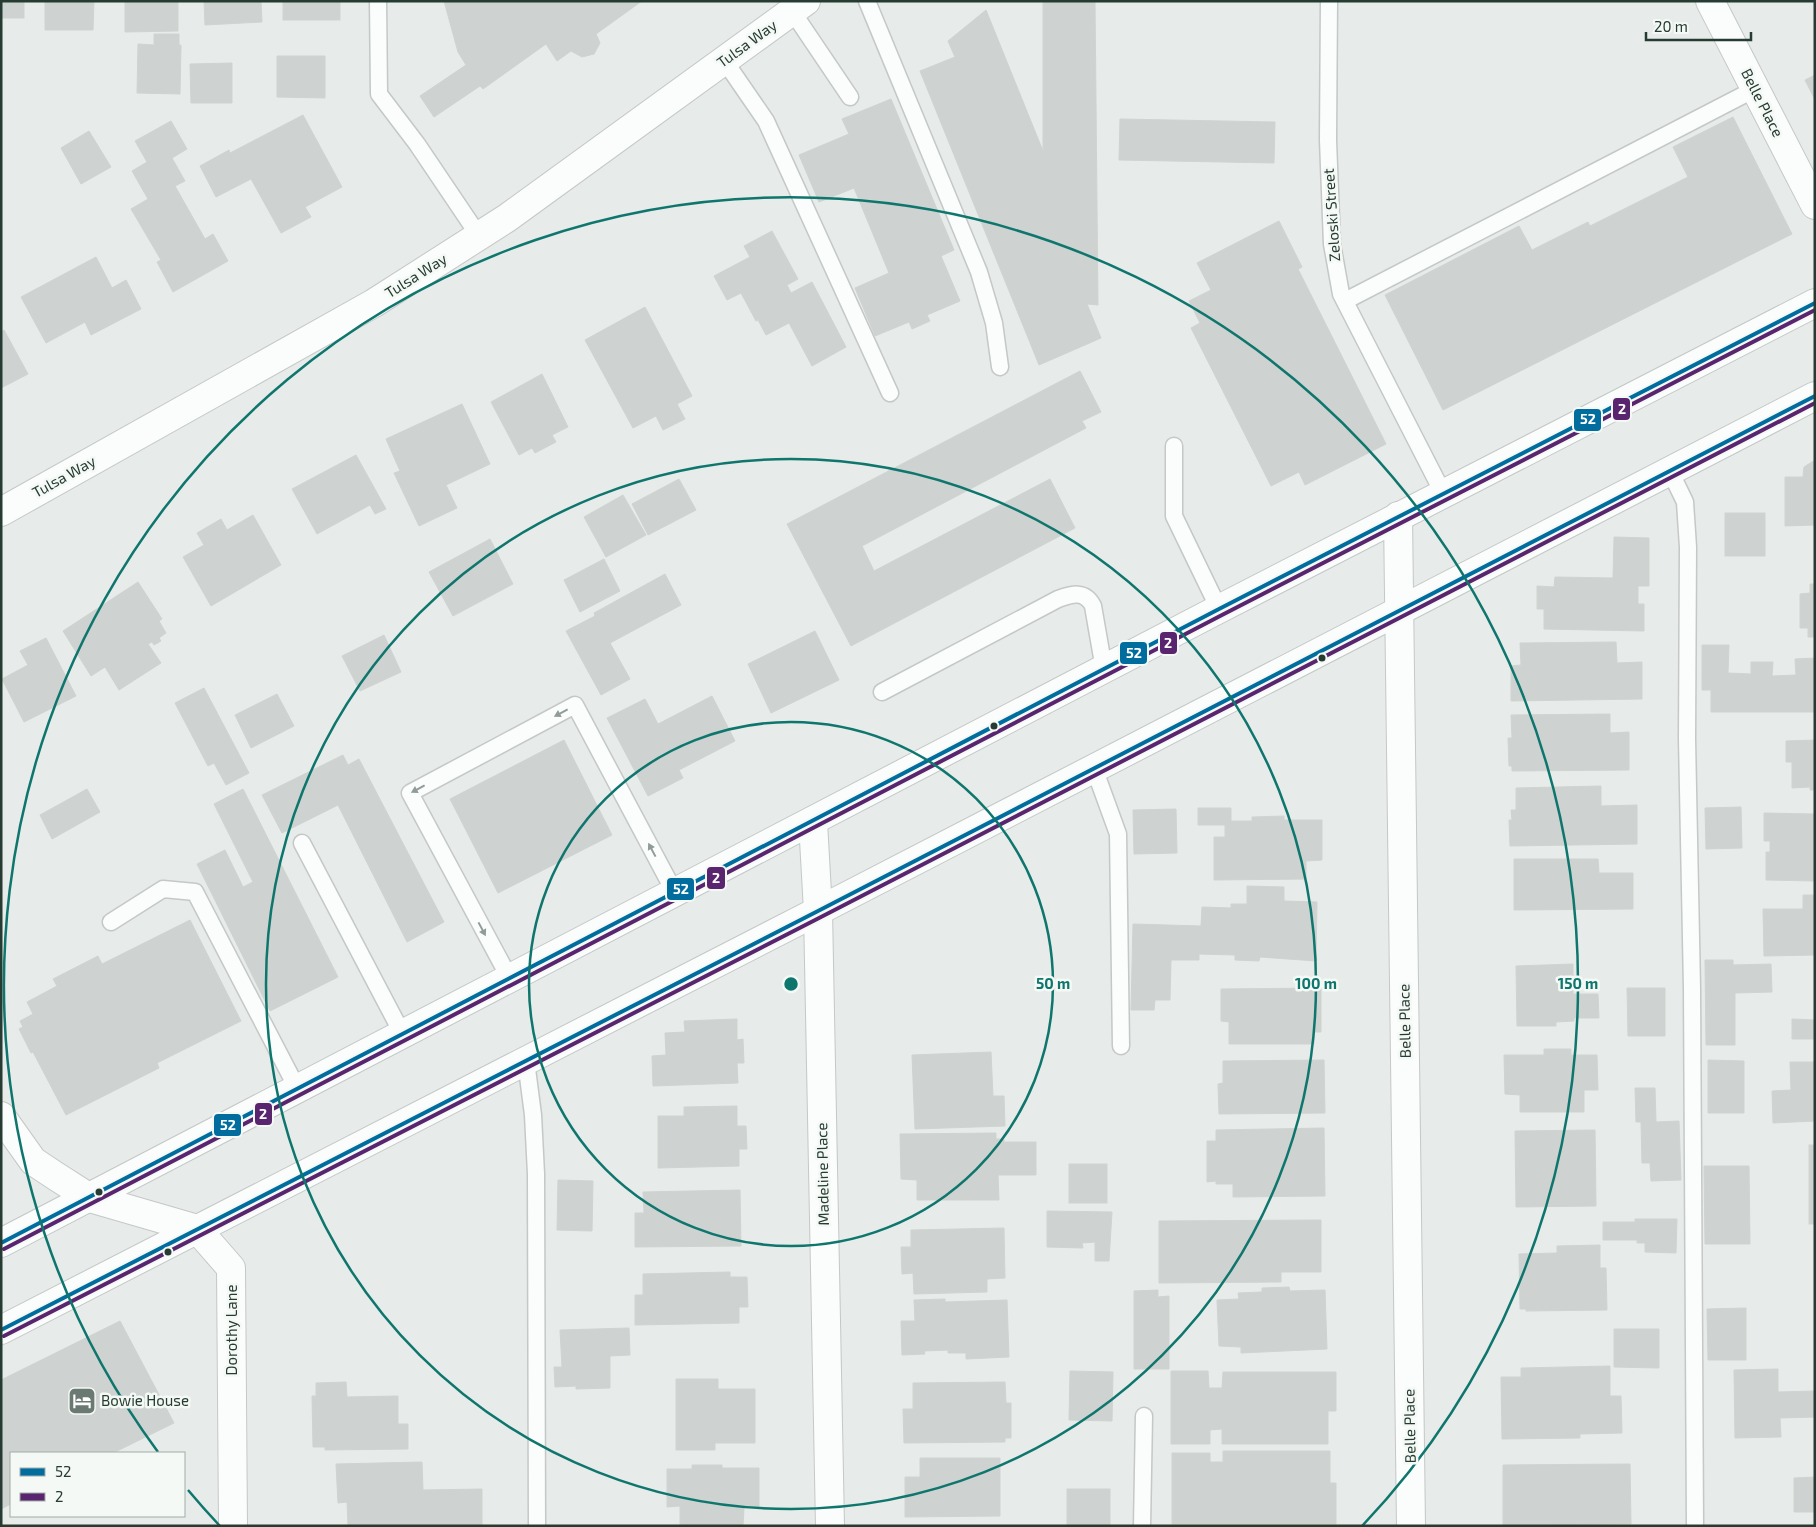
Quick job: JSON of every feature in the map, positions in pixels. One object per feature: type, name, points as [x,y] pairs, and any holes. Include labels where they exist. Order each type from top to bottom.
[{"type":"main road","name":"Belle Place","points":[[1710,1],[1815,205]]},
{"type":"main road","name":"Tulsa Way","points":[[1,512],[374,303],[507,218],[799,6]]},
{"type":"main road","points":[[1,1243],[1398,516],[1815,303]]},
{"type":"main road","points":[[1,1330],[1815,396]]},
{"type":"main road","name":"Belle Place","points":[[1398,516],[1411,1526]]},
{"type":"main road","name":"Madeline Place","points":[[813,822],[818,911],[830,1526]]},
{"type":"main road","points":[[1,1116],[33,1161],[90,1198],[198,1229]]},
{"type":"main road","name":"Dorothy Lane","points":[[198,1229],[231,1268],[233,1526]]},
{"type":"lane","points":[[378,1],[379,94],[417,144],[479,236]]},
{"type":"lane","points":[[867,1],[980,272],[994,324],[1000,367]]},
{"type":"lane","name":"Zeloski Street","points":[[1329,1],[1328,140],[1332,244],[1340,294],[1443,493]]},
{"type":"lane","points":[[799,6],[850,97]]},
{"type":"lane","points":[[724,60],[766,121],[890,393]]},
{"type":"lane","points":[[1345,301],[1755,89]]},
{"type":"lane","points":[[1174,446],[1174,516],[1219,609]]},
{"type":"lane","points":[[1670,471],[1685,502],[1688,547],[1687,739],[1692,1008],[1695,1526]]},
{"type":"lane","points":[[882,692],[1058,599],[1073,594],[1082,594],[1090,600],[1104,669]]},
{"type":"lane","points":[[510,979],[410,793],[575,705],[675,893]]},
{"type":"lane","points":[[1094,768],[1118,834],[1121,1046]]},
{"type":"lane","points":[[302,843],[403,1035]]},
{"type":"lane","points":[[111,922],[163,889],[194,892],[298,1090]]},
{"type":"lane","points":[[526,1061],[533,1115],[536,1174],[537,1526]]},
{"type":"lane","points":[[1142,1526],[1144,1416]]},
{"type":"building","points":[[1,1],[24,1],[24,18],[1,18]]},
{"type":"building","points":[[45,1],[94,1],[93,30],[45,30]]},
{"type":"building","points":[[125,1],[178,1],[178,31],[125,32]]},
{"type":"building","points":[[204,1],[261,1],[262,22],[205,25]]},
{"type":"building","points":[[283,1],[340,1],[340,20],[283,20]]},
{"type":"building","points":[[444,1],[642,1],[596,34],[600,43],[594,54],[582,57],[571,51],[557,61],[546,44],[483,89],[480,86],[434,117],[420,96],[466,65],[458,52]]},
{"type":"building","points":[[1043,1],[1095,1],[1098,305],[1087,304],[1101,338],[1039,365],[920,71],[955,57],[948,41],[986,10],[1043,151]]},
{"type":"building","points":[[154,34],[179,34],[179,45],[181,45],[180,94],[137,93],[138,44],[154,45]]},
{"type":"building","points":[[277,56],[325,56],[325,98],[277,97]]},
{"type":"building","points":[[232,63],[232,103],[191,103],[190,64]]},
{"type":"building","points":[[1815,75],[1815,100],[1805,80]]},
{"type":"building","points":[[891,99],[954,250],[941,256],[960,301],[927,315],[930,321],[912,329],[909,322],[875,336],[855,288],[889,273],[854,188],[819,202],[799,155],[849,134],[842,119]]},
{"type":"building","points":[[303,115],[342,187],[305,207],[311,217],[281,233],[251,179],[216,197],[200,166],[229,150],[230,153]]},
{"type":"building","points":[[1733,117],[1792,234],[1443,410],[1385,295],[1519,226],[1532,250],[1588,222],[1590,226],[1688,177],[1673,147]]},
{"type":"building","points":[[1120,119],[1275,122],[1274,163],[1119,160]]},
{"type":"building","points":[[171,121],[187,149],[172,158],[185,181],[175,186],[205,239],[213,234],[228,261],[173,292],[157,262],[161,260],[131,209],[148,199],[132,171],[147,162],[135,141]]},
{"type":"building","points":[[89,131],[111,167],[81,184],[61,148]]},
{"type":"building","points":[[1279,221],[1302,267],[1298,269],[1386,444],[1305,485],[1299,472],[1271,486],[1191,328],[1200,323],[1189,301],[1211,290],[1197,263]]},
{"type":"building","points":[[772,231],[798,279],[787,285],[791,293],[812,282],[846,347],[812,366],[789,323],[766,335],[741,293],[727,300],[714,276],[750,257],[744,246]]},
{"type":"building","points":[[96,257],[112,288],[126,280],[141,309],[91,335],[85,322],[46,343],[21,297]]},
{"type":"building","points":[[645,307],[692,396],[677,404],[685,419],[663,430],[656,416],[633,428],[585,340]]},
{"type":"building","points":[[4,330],[28,374],[1,388],[1,332]]},
{"type":"building","points":[[1080,371],[1101,412],[1082,421],[1086,428],[862,546],[874,571],[1050,479],[1075,528],[851,646],[787,524]]},
{"type":"building","points":[[542,374],[568,427],[552,435],[556,442],[535,453],[532,448],[519,455],[491,402]]},
{"type":"building","points":[[462,404],[490,464],[446,485],[457,508],[419,526],[394,473],[400,471],[386,439]]},
{"type":"building","points":[[356,455],[386,509],[375,514],[370,505],[317,534],[292,489]]},
{"type":"building","points":[[1815,460],[1815,525],[1785,526],[1785,477],[1803,477],[1804,467]]},
{"type":"building","points":[[679,479],[696,510],[648,535],[632,504]]},
{"type":"building","points":[[623,495],[646,535],[606,557],[584,517]]},
{"type":"building","points":[[1725,513],[1765,513],[1765,556],[1725,556]]},
{"type":"building","points":[[253,515],[281,565],[211,606],[183,557],[204,545],[197,533],[221,519],[227,530]]},
{"type":"building","points":[[1614,537],[1649,538],[1649,586],[1638,586],[1638,604],[1644,604],[1644,631],[1544,629],[1544,609],[1537,609],[1537,586],[1554,587],[1555,577],[1613,578]]},
{"type":"building","points":[[490,539],[513,584],[453,616],[429,572]]},
{"type":"building","points":[[604,559],[620,591],[580,612],[564,580]]},
{"type":"building","points":[[665,574],[681,605],[610,643],[630,679],[601,695],[566,631],[595,616],[594,613]]},
{"type":"building","points":[[138,582],[162,619],[159,621],[166,633],[159,638],[161,641],[154,645],[152,642],[148,644],[161,663],[119,690],[105,667],[91,676],[63,631]]},
{"type":"building","points":[[1810,584],[1815,584],[1815,637],[1808,637],[1808,628],[1800,628],[1800,594],[1810,593]]},
{"type":"building","points":[[815,631],[839,680],[771,713],[748,664]]},
{"type":"building","points":[[384,635],[401,672],[360,691],[342,656]]},
{"type":"building","points":[[46,638],[76,696],[24,722],[2,679],[28,665],[20,651]]},
{"type":"building","points":[[1616,642],[1617,663],[1642,662],[1642,699],[1511,701],[1511,666],[1521,665],[1520,643]]},
{"type":"building","points":[[1702,645],[1729,645],[1728,673],[1751,674],[1751,662],[1773,662],[1772,676],[1796,675],[1795,659],[1815,658],[1815,712],[1711,712],[1711,690],[1702,690]]},
{"type":"building","points":[[204,688],[249,773],[226,785],[214,763],[208,766],[175,703]]},
{"type":"building","points":[[277,694],[294,726],[251,748],[235,715]]},
{"type":"building","points":[[712,696],[735,741],[679,770],[683,778],[648,796],[607,718],[645,699],[658,724]]},
{"type":"building","points":[[1610,714],[1610,733],[1629,732],[1629,770],[1512,771],[1512,766],[1509,766],[1508,738],[1512,738],[1511,715]]},
{"type":"building","points":[[564,740],[612,835],[498,893],[450,799]]},
{"type":"building","points":[[1815,740],[1815,790],[1810,790],[1810,787],[1792,788],[1792,762],[1786,762],[1786,741]]},
{"type":"building","points":[[343,755],[348,765],[359,759],[444,922],[407,942],[338,805],[282,833],[262,795]]},
{"type":"building","points":[[1601,786],[1601,806],[1637,805],[1637,844],[1510,846],[1509,820],[1512,820],[1511,810],[1516,810],[1516,788]]},
{"type":"building","points":[[87,789],[100,812],[52,839],[40,815]]},
{"type":"building","points":[[243,789],[338,977],[270,1011],[197,864],[225,850],[243,887],[253,882],[214,804]]},
{"type":"building","points":[[1741,807],[1742,848],[1706,849],[1705,808]]},
{"type":"building","points":[[1198,808],[1231,808],[1231,821],[1252,821],[1252,817],[1284,816],[1284,820],[1322,820],[1322,860],[1306,861],[1306,879],[1214,880],[1214,837],[1225,837],[1225,825],[1198,825]]},
{"type":"building","points":[[1176,809],[1177,853],[1134,854],[1133,810]]},
{"type":"building","points":[[1764,813],[1815,814],[1815,881],[1766,880],[1766,852],[1770,852],[1770,841],[1764,841]]},
{"type":"building","points":[[1514,859],[1598,859],[1599,873],[1633,873],[1633,909],[1514,910]]},
{"type":"building","points":[[1247,886],[1284,887],[1284,901],[1317,902],[1316,961],[1260,957],[1259,961],[1235,960],[1235,955],[1199,954],[1199,960],[1171,960],[1170,1000],[1155,1000],[1154,1010],[1131,1010],[1133,924],[1201,926],[1202,907],[1231,908],[1231,904],[1247,904]]},
{"type":"building","points":[[1803,895],[1815,895],[1815,955],[1764,956],[1763,909],[1803,909]]},
{"type":"building","points":[[190,920],[241,1021],[157,1063],[159,1068],[66,1115],[19,1029],[23,1027],[20,1021],[33,1014],[27,1002],[57,986],[53,979],[98,956],[102,964]]},
{"type":"building","points":[[1705,960],[1733,960],[1733,965],[1771,964],[1772,992],[1735,993],[1735,1045],[1706,1045]]},
{"type":"building","points":[[1573,964],[1573,994],[1598,994],[1599,1018],[1574,1018],[1574,1021],[1556,1022],[1556,1026],[1517,1026],[1516,966]]},
{"type":"building","points":[[1321,988],[1321,1032],[1314,1032],[1314,1044],[1229,1044],[1229,1022],[1221,1021],[1221,989]]},
{"type":"building","points":[[1627,988],[1665,988],[1665,1036],[1628,1036]]},
{"type":"building","points":[[737,1019],[737,1040],[743,1039],[744,1063],[737,1063],[738,1083],[653,1086],[652,1056],[666,1055],[665,1033],[685,1032],[684,1021]]},
{"type":"building","points":[[1792,1019],[1815,1020],[1815,1039],[1792,1039]]},
{"type":"building","points":[[1544,1049],[1571,1049],[1571,1055],[1597,1055],[1598,1090],[1584,1090],[1584,1112],[1520,1112],[1520,1095],[1505,1094],[1504,1055],[1544,1055]]},
{"type":"building","points":[[991,1052],[993,1096],[1004,1096],[1005,1126],[915,1129],[912,1055]]},
{"type":"building","points":[[1324,1060],[1325,1113],[1219,1114],[1218,1084],[1223,1083],[1223,1061]]},
{"type":"building","points":[[1708,1060],[1744,1061],[1744,1113],[1708,1113]]},
{"type":"building","points":[[1790,1062],[1815,1062],[1815,1121],[1773,1123],[1772,1091],[1791,1090]]},
{"type":"building","points":[[1635,1088],[1655,1088],[1656,1122],[1679,1121],[1681,1180],[1651,1181],[1650,1163],[1642,1163],[1641,1122],[1636,1122]]},
{"type":"building","points":[[737,1106],[737,1126],[746,1126],[747,1149],[739,1149],[739,1166],[658,1168],[658,1116],[684,1116],[684,1107]]},
{"type":"building","points":[[1324,1128],[1325,1196],[1233,1197],[1233,1184],[1216,1184],[1216,1181],[1207,1182],[1207,1141],[1216,1141],[1216,1130]]},
{"type":"building","points":[[1595,1130],[1596,1206],[1516,1207],[1515,1131]]},
{"type":"building","points":[[996,1133],[996,1139],[1004,1139],[1004,1142],[1036,1142],[1036,1175],[998,1175],[999,1200],[917,1200],[917,1180],[901,1179],[900,1134]]},
{"type":"building","points":[[1809,1145],[1815,1145],[1815,1224],[1809,1224]]},
{"type":"building","points":[[1069,1164],[1107,1164],[1107,1203],[1069,1203]]},
{"type":"building","points":[[1704,1166],[1749,1166],[1750,1244],[1705,1244]]},
{"type":"building","points":[[558,1180],[593,1181],[592,1231],[557,1230]]},
{"type":"building","points":[[740,1190],[741,1246],[635,1247],[635,1213],[644,1213],[643,1192]]},
{"type":"building","points":[[1047,1211],[1112,1212],[1109,1261],[1095,1261],[1095,1242],[1082,1243],[1083,1248],[1047,1247]]},
{"type":"building","points":[[1635,1219],[1677,1219],[1676,1253],[1645,1252],[1645,1243],[1637,1243],[1637,1240],[1603,1240],[1603,1222],[1635,1222]]},
{"type":"building","points":[[1321,1220],[1321,1272],[1281,1272],[1281,1282],[1159,1283],[1159,1221]]},
{"type":"building","points":[[1004,1228],[1005,1278],[987,1279],[987,1292],[914,1294],[913,1273],[902,1274],[901,1247],[911,1247],[911,1230]]},
{"type":"building","points":[[1600,1245],[1600,1268],[1606,1268],[1607,1310],[1526,1311],[1526,1309],[1520,1309],[1519,1254],[1557,1253],[1557,1246]]},
{"type":"building","points":[[730,1272],[730,1277],[747,1277],[748,1307],[739,1307],[739,1323],[635,1325],[635,1295],[643,1295],[643,1274]]},
{"type":"building","points":[[1289,1287],[1290,1291],[1325,1290],[1327,1349],[1241,1353],[1241,1347],[1219,1346],[1217,1300],[1239,1299],[1238,1293],[1262,1292],[1262,1288]]},
{"type":"building","points":[[1158,1290],[1158,1297],[1169,1296],[1169,1369],[1134,1369],[1134,1291]]},
{"type":"building","points":[[945,1299],[945,1302],[1007,1300],[1009,1357],[966,1359],[966,1353],[948,1353],[948,1350],[924,1351],[925,1354],[902,1355],[901,1321],[915,1321],[914,1300]]},
{"type":"building","points":[[1746,1308],[1746,1360],[1708,1360],[1707,1309]]},
{"type":"building","name":"Bowie House","points":[[120,1321],[174,1423],[115,1452],[10,1452],[10,1504],[1,1509],[1,1380]]},
{"type":"building","points":[[629,1328],[630,1355],[610,1356],[610,1388],[576,1389],[576,1386],[555,1387],[554,1367],[562,1367],[560,1330]]},
{"type":"building","points":[[1614,1329],[1659,1329],[1659,1368],[1614,1367]]},
{"type":"building","points":[[1610,1366],[1610,1396],[1621,1396],[1622,1433],[1580,1434],[1580,1438],[1502,1439],[1501,1377],[1521,1377],[1521,1368]]},
{"type":"building","points":[[1778,1369],[1778,1392],[1815,1391],[1815,1417],[1780,1418],[1781,1437],[1735,1438],[1734,1370]]},
{"type":"building","points":[[1070,1371],[1113,1372],[1112,1421],[1069,1420]]},
{"type":"building","points":[[1171,1371],[1208,1371],[1209,1388],[1222,1388],[1223,1372],[1336,1372],[1336,1411],[1328,1411],[1328,1444],[1222,1444],[1222,1429],[1210,1430],[1210,1444],[1171,1444]]},
{"type":"building","points":[[676,1379],[718,1379],[718,1389],[755,1389],[755,1443],[715,1443],[715,1450],[676,1450]]},
{"type":"building","points":[[346,1382],[347,1397],[398,1396],[398,1424],[408,1424],[408,1449],[325,1450],[325,1447],[313,1447],[312,1396],[316,1396],[316,1383]]},
{"type":"building","points":[[1005,1382],[1006,1403],[1011,1403],[1011,1438],[1005,1438],[1005,1442],[904,1443],[903,1409],[913,1409],[913,1383]]},
{"type":"building","points":[[1223,1451],[1330,1451],[1330,1483],[1336,1483],[1336,1524],[1172,1524],[1172,1453],[1210,1453],[1210,1462],[1223,1462]]},
{"type":"building","points":[[920,1458],[1000,1458],[1000,1516],[905,1517],[905,1477],[920,1477]]},
{"type":"building","points":[[422,1462],[423,1490],[482,1489],[482,1526],[348,1526],[347,1502],[338,1503],[336,1464]]},
{"type":"building","points":[[1630,1464],[1631,1524],[1503,1525],[1503,1465]]},
{"type":"building","points":[[692,1465],[722,1465],[722,1468],[759,1468],[759,1507],[744,1508],[743,1526],[680,1526],[680,1506],[667,1507],[667,1469],[692,1469]]},
{"type":"building","points":[[1815,1477],[1815,1512],[1794,1512],[1794,1478]]},
{"type":"building","points":[[1067,1489],[1110,1489],[1110,1525],[1067,1525]]},
{"type":"transit line","name":"52","points":[[1,1243],[1219,609],[1815,303]]},
{"type":"transit line","name":"2","points":[[4,1249],[1222,615],[1815,310]]},
{"type":"transit line","name":"52","points":[[1,1330],[1815,396]]},
{"type":"transit line","name":"2","points":[[4,1336],[821,917],[1815,403]]},
{"type":"place","name":"Bowie House","points":[[82,1401]]}]
